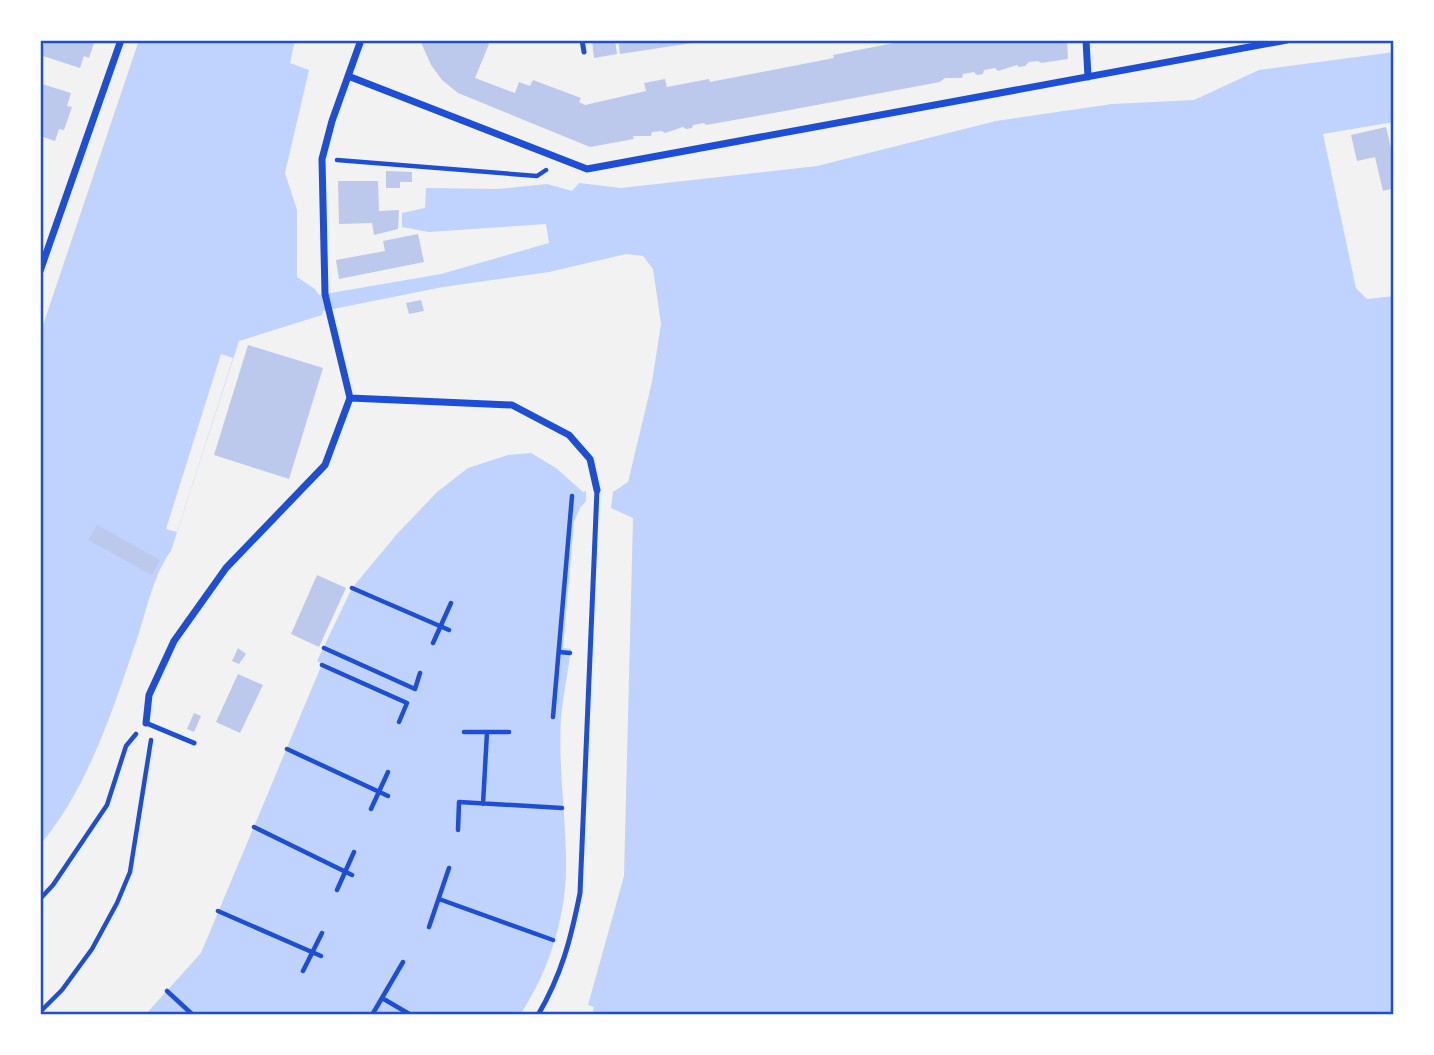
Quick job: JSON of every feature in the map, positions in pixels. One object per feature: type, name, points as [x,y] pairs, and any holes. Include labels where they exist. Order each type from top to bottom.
[{"type":"street","points":[[40,271],[121,40]]},
{"type":"street","points":[[146,723],[149,695],[174,642],[226,568],[325,465],[351,398],[325,294],[322,159],[360,40]]},
{"type":"street","points":[[1086,40],[1088,77]]},
{"type":"street","points":[[348,76],[587,169],[1287,40]]},
{"type":"street","points":[[351,398],[512,405],[569,435],[590,459],[597,490]]},
{"type":"lane","points":[[582,40],[584,52]]},
{"type":"lane","points":[[538,1015],[555,986],[570,942],[580,892],[597,490]]},
{"type":"lane","points":[[146,723],[194,743]]},
{"type":"path","points":[[322,159],[537,176],[562,159]]},
{"type":"path","points":[[553,717],[572,496]]},
{"type":"path","points":[[352,588],[449,630]]},
{"type":"path","points":[[433,643],[451,603]]},
{"type":"path","points":[[324,648],[415,689],[420,673]]},
{"type":"path","points":[[559,652],[570,653]]},
{"type":"path","points":[[322,665],[407,703],[399,722]]},
{"type":"path","points":[[40,899],[53,885],[107,805],[126,746],[146,723]]},
{"type":"path","points":[[40,1012],[62,990],[92,949],[130,872],[152,743],[146,723]]},
{"type":"path","points":[[464,732],[509,732]]},
{"type":"path","points":[[484,804],[487,732]]},
{"type":"path","points":[[286,749],[388,796]]},
{"type":"path","points":[[371,809],[388,772]]},
{"type":"path","points":[[458,831],[459,802],[562,808]]},
{"type":"path","points":[[254,827],[352,875]]},
{"type":"path","points":[[337,890],[354,852]]},
{"type":"path","points":[[429,926],[449,868]]},
{"type":"path","points":[[439,899],[553,940]]},
{"type":"path","points":[[218,911],[321,956]]},
{"type":"path","points":[[303,971],[322,933]]},
{"type":"path","points":[[372,1015],[403,962]]},
{"type":"path","points":[[167,991],[193,1015]]},
{"type":"path","points":[[382,998],[411,1015]]},
{"type":"water","points":[[139,40],[295,40],[290,63],[309,70],[285,173],[297,210],[297,277],[315,289],[319,295],[441,274],[549,243],[546,224],[429,232],[402,227],[402,213],[425,208],[426,188],[497,189],[547,184],[572,191],[579,183],[621,188],[817,166],[996,121],[1112,104],[1194,100],[1259,70],[1394,52],[1394,122],[1323,134],[1356,288],[1367,299],[1394,296],[1394,1015],[592,1015],[594,1007],[588,1005],[624,876],[633,518],[611,508],[613,492],[628,482],[652,382],[661,324],[653,269],[643,256],[626,254],[549,272],[443,287],[323,311],[322,315],[239,341],[171,551],[155,580],[109,718],[73,797],[40,845],[40,334]]},
{"type":"water","points":[[531,453],[556,468],[583,492],[586,491],[586,501],[574,522],[563,648],[571,649],[560,736],[566,882],[560,922],[548,961],[520,1015],[145,1015],[201,953],[322,664],[317,661],[352,588],[397,534],[437,492],[468,468],[508,455]]},
{"type":"pier","points":[[221,354],[233,358],[177,532],[166,529]]},
{"type":"building","points":[[45,40],[95,40],[89,58],[84,56],[80,68],[40,55]]},
{"type":"building","points":[[420,40],[485,40],[489,44],[475,78],[515,93],[519,82],[530,86],[533,80],[581,98],[579,102],[585,105],[646,91],[644,83],[665,79],[667,87],[709,79],[710,82],[834,58],[833,55],[909,40],[1067,40],[1068,59],[1029,62],[1025,66],[1017,65],[998,71],[995,68],[984,70],[983,74],[963,74],[962,78],[945,78],[940,82],[706,125],[693,125],[692,128],[683,127],[665,133],[652,132],[651,136],[633,136],[634,139],[590,147],[458,93],[442,80],[431,65]]},
{"type":"building","points":[[592,40],[615,40],[617,54],[594,58]]},
{"type":"building","points":[[618,40],[699,40],[699,42],[620,54]]},
{"type":"building","points":[[42,84],[71,93],[67,106],[72,107],[64,130],[59,129],[55,141],[40,136]]},
{"type":"building","points":[[1386,127],[1394,152],[1394,188],[1383,191],[1375,157],[1357,161],[1351,135]]},
{"type":"building","points":[[386,171],[412,172],[412,182],[400,182],[400,188],[386,188]]},
{"type":"building","points":[[338,181],[378,181],[379,211],[399,210],[398,229],[374,235],[372,223],[339,224]]},
{"type":"building","points":[[418,234],[424,262],[339,279],[336,260],[385,251],[383,241]]},
{"type":"building","points":[[421,300],[424,311],[409,314],[406,303]]},
{"type":"building","points":[[248,345],[323,368],[289,479],[214,455]]},
{"type":"building","points":[[97,525],[160,560],[152,575],[88,540]]},
{"type":"building","points":[[317,575],[346,588],[319,647],[291,634]]},
{"type":"building","points":[[238,648],[246,654],[239,664],[232,661]]},
{"type":"building","points":[[238,674],[263,685],[240,733],[216,722]]},
{"type":"building","points":[[194,713],[201,716],[194,732],[187,729]]}]
